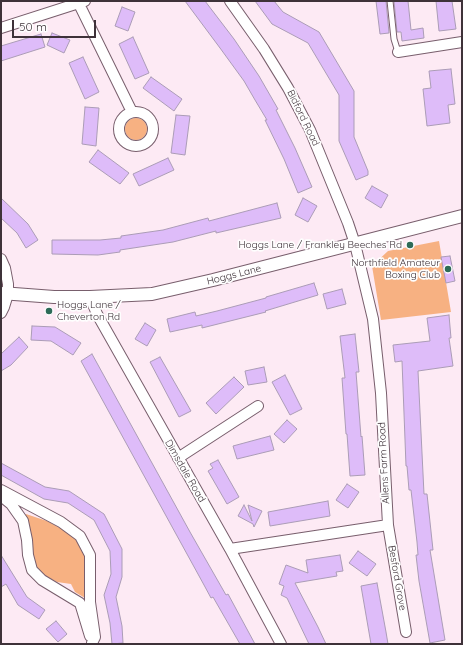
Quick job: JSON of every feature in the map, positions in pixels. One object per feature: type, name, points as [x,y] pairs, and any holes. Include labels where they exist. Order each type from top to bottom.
[{"type":"street","name":"Bidford Road","points":[[230,1],[264,49],[303,116],[348,223],[355,244]]},
{"type":"street","points":[[1,28],[82,2],[132,112]]},
{"type":"street","points":[[398,52],[462,42]]},
{"type":"street","name":"Hoggs Lane","points":[[4,293],[90,297],[152,294],[213,280],[462,216]]},
{"type":"street","name":"Allens Farm Road","points":[[355,244],[373,319],[381,393],[388,525]]},
{"type":"street","points":[[1,259],[5,268],[8,284],[4,293],[4,307],[1,313]]},
{"type":"street","name":"Dimsdale Road","points":[[90,297],[97,314],[230,549],[280,644]]},
{"type":"street","points":[[178,458],[258,406]]},
{"type":"street","points":[[1,490],[61,522],[80,536],[90,555],[90,602],[95,637],[92,644]]},
{"type":"street","points":[[1,496],[11,504],[23,522],[32,570],[42,580],[80,603],[92,644]]},
{"type":"street","points":[[230,549],[388,525]]},
{"type":"street","name":"Besford Grove","points":[[388,525],[406,632]]},
{"type":"lane","points":[[390,1],[394,39],[398,52]]},
{"type":"shaded area","points":[[132,118],[140,118],[147,125],[147,133],[140,140],[132,140],[125,133],[125,125]]},
{"type":"shaded area","points":[[439,241],[451,312],[381,320],[372,266],[388,251]]},
{"type":"shaded area","points":[[26,514],[47,521],[77,537],[87,557],[85,598],[75,592],[71,584],[57,582],[40,573],[34,563],[25,516]]},
{"type":"building","points":[[185,1],[205,1],[234,39],[259,76],[278,109],[276,110],[312,187],[298,193],[284,159],[265,120],[267,120],[244,81]]},
{"type":"building","points":[[255,1],[274,1],[283,12],[319,32],[354,91],[354,137],[368,171],[368,175],[356,180],[339,141],[339,95],[308,43],[272,24]]},
{"type":"building","points":[[376,1],[386,1],[389,33],[380,34]]},
{"type":"building","points":[[394,1],[408,1],[411,30],[423,28],[424,38],[402,41],[401,32],[397,32]]},
{"type":"building","points":[[436,1],[452,1],[456,29],[439,31]]},
{"type":"building","points":[[122,7],[135,12],[128,31],[115,26]]},
{"type":"building","points":[[52,33],[70,40],[64,53],[47,45]]},
{"type":"building","points":[[41,34],[45,47],[1,61],[1,46]]},
{"type":"building","points":[[133,37],[149,73],[135,79],[119,44]]},
{"type":"building","points":[[83,57],[99,92],[85,99],[69,63]]},
{"type":"building","points":[[451,69],[455,104],[448,105],[450,123],[427,126],[423,89],[431,88],[429,71]]},
{"type":"building","points":[[151,77],[182,99],[174,111],[143,88]]},
{"type":"building","points":[[85,107],[99,108],[96,146],[82,144]]},
{"type":"building","points":[[176,115],[190,116],[185,155],[171,153]]},
{"type":"building","points":[[98,150],[129,173],[120,184],[89,162]]},
{"type":"building","points":[[168,158],[174,170],[139,186],[133,174]]},
{"type":"building","points":[[372,186],[388,195],[381,208],[365,198]]},
{"type":"building","points":[[1,198],[28,224],[38,240],[26,248],[17,233],[1,218]]},
{"type":"building","points":[[303,198],[317,206],[308,222],[295,215]]},
{"type":"building","points":[[277,203],[281,218],[216,233],[216,231],[173,242],[98,255],[52,254],[52,240],[100,240],[121,238],[121,236],[163,230],[208,218],[209,221]]},
{"type":"building","name":"Northfield Amateur Boxing Club","points":[[450,256],[455,281],[446,283],[441,257]]},
{"type":"building","points":[[314,283],[318,295],[265,311],[266,312],[202,328],[202,325],[170,332],[167,319],[195,312],[196,316],[217,311]]},
{"type":"building","points":[[342,289],[346,304],[327,309],[323,294]]},
{"type":"building","points":[[449,315],[451,338],[449,338],[453,366],[418,371],[424,494],[427,494],[433,550],[430,550],[445,640],[430,643],[419,581],[416,555],[418,555],[417,542],[411,490],[409,490],[406,466],[402,361],[395,362],[393,345],[430,341],[427,318]]},
{"type":"building","points":[[145,323],[156,330],[147,346],[135,339]]},
{"type":"building","points":[[32,326],[55,327],[81,343],[73,355],[51,341],[31,340]]},
{"type":"building","points":[[355,334],[359,372],[356,372],[365,475],[350,476],[342,378],[345,378],[340,336]]},
{"type":"building","points":[[19,337],[28,347],[11,365],[1,371],[1,354]]},
{"type":"building","points":[[92,354],[190,532],[226,595],[228,594],[255,644],[240,644],[213,597],[211,598],[81,361]]},
{"type":"building","points":[[160,357],[191,411],[179,417],[150,362]]},
{"type":"building","points":[[264,367],[267,382],[248,385],[245,371]]},
{"type":"building","points":[[285,375],[302,409],[290,415],[272,382]]},
{"type":"building","points":[[234,377],[244,387],[216,414],[206,403]]},
{"type":"building","points":[[287,420],[297,429],[284,443],[274,434]]},
{"type":"building","points":[[270,436],[274,450],[237,459],[233,446]]},
{"type":"building","points":[[218,460],[239,497],[227,504],[208,471],[213,468],[210,464]]},
{"type":"building","points":[[1,463],[45,487],[69,491],[104,514],[122,549],[122,577],[116,597],[122,626],[123,643],[112,644],[110,623],[104,595],[111,574],[110,551],[94,520],[68,503],[44,499],[1,475]]},
{"type":"building","points":[[347,484],[359,492],[348,508],[336,500]]},
{"type":"building","points":[[328,501],[330,516],[270,526],[268,512]]},
{"type":"building","points":[[244,505],[252,521],[248,505],[262,511],[254,527],[253,524],[238,516]]},
{"type":"building","points":[[358,551],[376,564],[367,576],[349,563]]},
{"type":"building","points":[[1,555],[27,597],[45,610],[39,619],[18,605],[6,584],[1,587]]},
{"type":"building","points":[[340,555],[343,571],[336,572],[337,576],[295,583],[326,644],[309,644],[287,598],[281,595],[284,586],[279,584],[286,565],[308,573],[306,560]]},
{"type":"building","points":[[377,583],[388,644],[371,644],[361,586]]},
{"type":"building","points":[[56,621],[67,634],[58,642],[46,629]]},
{"type":"place","name":"Hoggs Lane / Frankley Beeches Rd","points":[[410,245]]},
{"type":"place","name":"Northfield Amateur Boxing Club","points":[[448,269]]},
{"type":"place","name":"Hoggs Lane / Cheverton Rd","points":[[49,311]]}]
